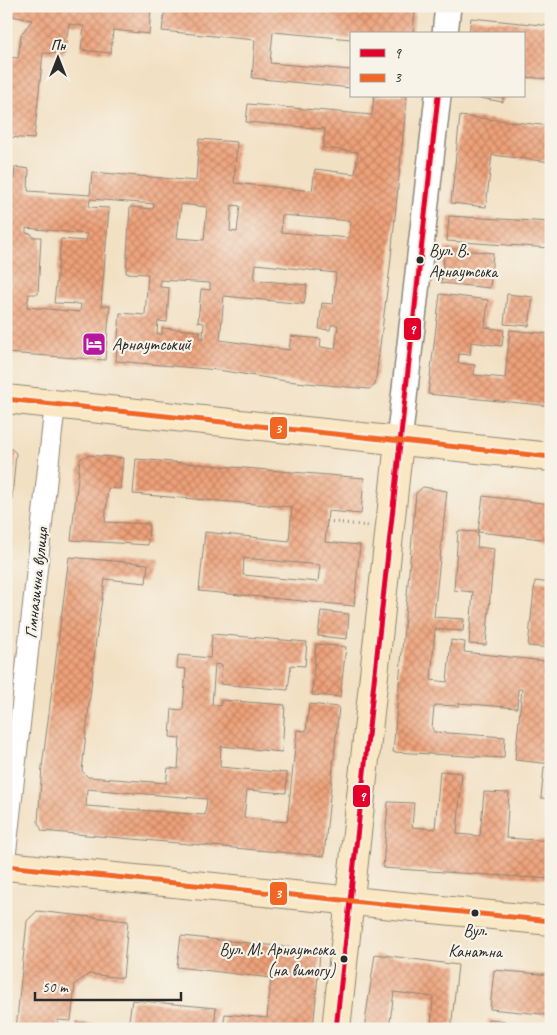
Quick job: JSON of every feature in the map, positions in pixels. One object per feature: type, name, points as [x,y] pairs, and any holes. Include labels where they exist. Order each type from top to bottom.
[{"type":"main road","points":[[6,399],[551,457]]},
{"type":"main road","points":[[336,1029],[399,442]]},
{"type":"main road","points":[[6,866],[551,921]]},
{"type":"street","points":[[445,32],[448,6]]},
{"type":"street","points":[[399,442],[438,98]]},
{"type":"street","name":"Гімназична вулиця","points":[[6,852],[56,404]]},
{"type":"path","points":[[327,521],[390,528]]},
{"type":"building","points":[[6,6],[151,6],[149,34],[113,30],[111,53],[81,50],[84,26],[69,24],[64,54],[43,53],[34,139],[8,137],[9,125],[6,124],[6,57],[18,58],[21,35],[32,20],[6,15]]},
{"type":"building","points":[[165,6],[381,6],[415,9],[413,32],[350,32],[350,39],[273,32],[270,63],[350,70],[350,88],[252,78],[255,40],[162,31]]},
{"type":"building","points":[[471,18],[551,26],[551,79],[524,77],[524,32],[469,32]]},
{"type":"building","points":[[374,98],[407,98],[390,267],[375,385],[369,389],[286,381],[218,370],[116,361],[120,313],[145,315],[148,274],[126,273],[130,207],[153,209],[154,204],[90,199],[89,207],[109,208],[101,306],[110,306],[105,360],[6,353],[6,233],[10,234],[10,226],[6,226],[6,194],[12,195],[15,167],[29,169],[28,191],[90,195],[92,172],[196,181],[199,139],[237,142],[234,183],[312,191],[315,169],[355,174],[358,152],[323,148],[325,129],[246,122],[248,104],[372,115]],"holes":[[[181,204],[207,207],[204,240],[177,238]],[[232,205],[240,206],[237,232],[230,231]],[[282,215],[351,221],[349,238],[281,232]],[[26,228],[87,234],[86,241],[61,239],[54,303],[81,304],[80,312],[27,307],[29,294],[38,294],[41,237],[32,237],[32,234],[26,233]],[[256,264],[336,273],[333,304],[322,303],[319,329],[330,330],[331,325],[338,325],[335,349],[320,347],[321,339],[291,336],[289,350],[220,340],[224,296],[304,304],[307,285],[254,280]],[[160,280],[210,283],[210,290],[201,289],[198,322],[204,323],[203,338],[200,338],[200,331],[162,328],[162,334],[157,334],[158,321],[167,322],[169,288],[160,287]]]},
{"type":"building","points":[[480,98],[503,98],[503,102]]},
{"type":"building","points":[[460,116],[551,126],[551,162],[492,155],[486,207],[451,203]]},
{"type":"building","points":[[449,216],[551,222],[551,248],[447,241]]},
{"type":"building","points":[[445,248],[493,253],[490,288],[441,283]]},
{"type":"building","points":[[440,294],[488,300],[485,327],[504,330],[502,346],[471,342],[470,355],[459,354],[458,363],[475,365],[474,375],[505,378],[510,330],[551,334],[551,406],[428,394]]},
{"type":"building","points":[[507,294],[533,297],[529,326],[504,324]]},
{"type":"building","points":[[6,444],[16,453],[8,544],[6,544]]},
{"type":"building","points":[[88,455],[123,458],[120,489],[108,488],[105,522],[149,524],[148,545],[71,540],[80,459]]},
{"type":"building","points":[[136,459],[364,478],[361,514],[328,511],[325,542],[360,545],[354,606],[199,591],[205,532],[289,541],[292,507],[133,494]],"holes":[[[244,558],[320,565],[318,582],[243,575]]]},
{"type":"building","points":[[423,487],[447,491],[434,617],[464,619],[463,631],[435,629],[431,680],[447,682],[451,640],[465,642],[464,652],[545,661],[544,671],[551,672],[551,764],[515,760],[522,689],[518,689],[517,708],[459,703],[459,706],[437,705],[434,707],[432,728],[434,732],[505,737],[504,758],[393,752],[416,493]]},
{"type":"building","points":[[483,496],[551,504],[551,540],[478,532]]},
{"type":"building","points":[[458,531],[478,532],[477,547],[494,549],[486,645],[469,644],[473,592],[454,590]]},
{"type":"building","points":[[69,557],[148,564],[146,583],[105,579],[96,640],[82,771],[88,777],[166,783],[168,768],[178,769],[180,738],[170,737],[172,709],[183,710],[186,669],[177,668],[178,655],[210,658],[212,634],[307,642],[305,666],[291,665],[288,690],[220,684],[222,665],[215,664],[212,705],[220,706],[221,700],[285,705],[282,752],[221,746],[220,767],[287,773],[286,793],[247,790],[244,818],[287,822],[297,730],[306,731],[309,704],[339,707],[324,856],[42,831],[38,822],[42,767]],"holes":[[[87,789],[207,799],[205,815],[86,806]]]},
{"type":"building","points":[[535,581],[551,583],[551,648],[528,646]]},
{"type":"building","points":[[321,611],[349,614],[347,639],[318,636]]},
{"type":"building","points":[[316,644],[346,647],[340,697],[312,695]]},
{"type":"building","points":[[544,767],[551,767],[551,799],[541,798]]},
{"type":"building","points":[[440,771],[462,773],[457,834],[480,836],[484,792],[509,793],[506,838],[551,841],[551,879],[383,868],[388,802],[414,803],[412,827],[435,829]]},
{"type":"building","points":[[37,911],[128,921],[123,978],[89,974],[75,984],[71,1021],[58,1020],[57,1029],[16,1029],[27,921]]},
{"type":"building","points":[[181,936],[316,950],[320,954],[313,1029],[223,1029],[225,1014],[267,1018],[271,978],[177,967]]},
{"type":"building","points":[[375,954],[458,965],[451,1029],[431,1029],[433,997],[394,992],[389,1029],[364,1029]]},
{"type":"building","points":[[494,970],[551,975],[551,1015],[490,1009]]},
{"type":"building","points":[[132,1000],[216,1008],[214,1029],[76,1029],[77,1022],[128,1027]]},
{"type":"building","points":[[488,1019],[505,1021],[505,1029],[487,1029]]},
{"type":"transit line","name":"9","points":[[336,1029],[438,98]]},
{"type":"transit line","name":"3","points":[[6,399],[551,457]]},
{"type":"transit line","name":"3","points":[[6,866],[551,921]]},
{"type":"place","name":"Вул. В. Арнаутська","points":[[420,260]]},
{"type":"place","name":"Арнаутський","points":[[94,344]]},
{"type":"place","name":"Вул. Канатна","points":[[475,913]]},
{"type":"place","name":"Вул. М. Арнаутська (на вимогу)","points":[[344,959]]}]
